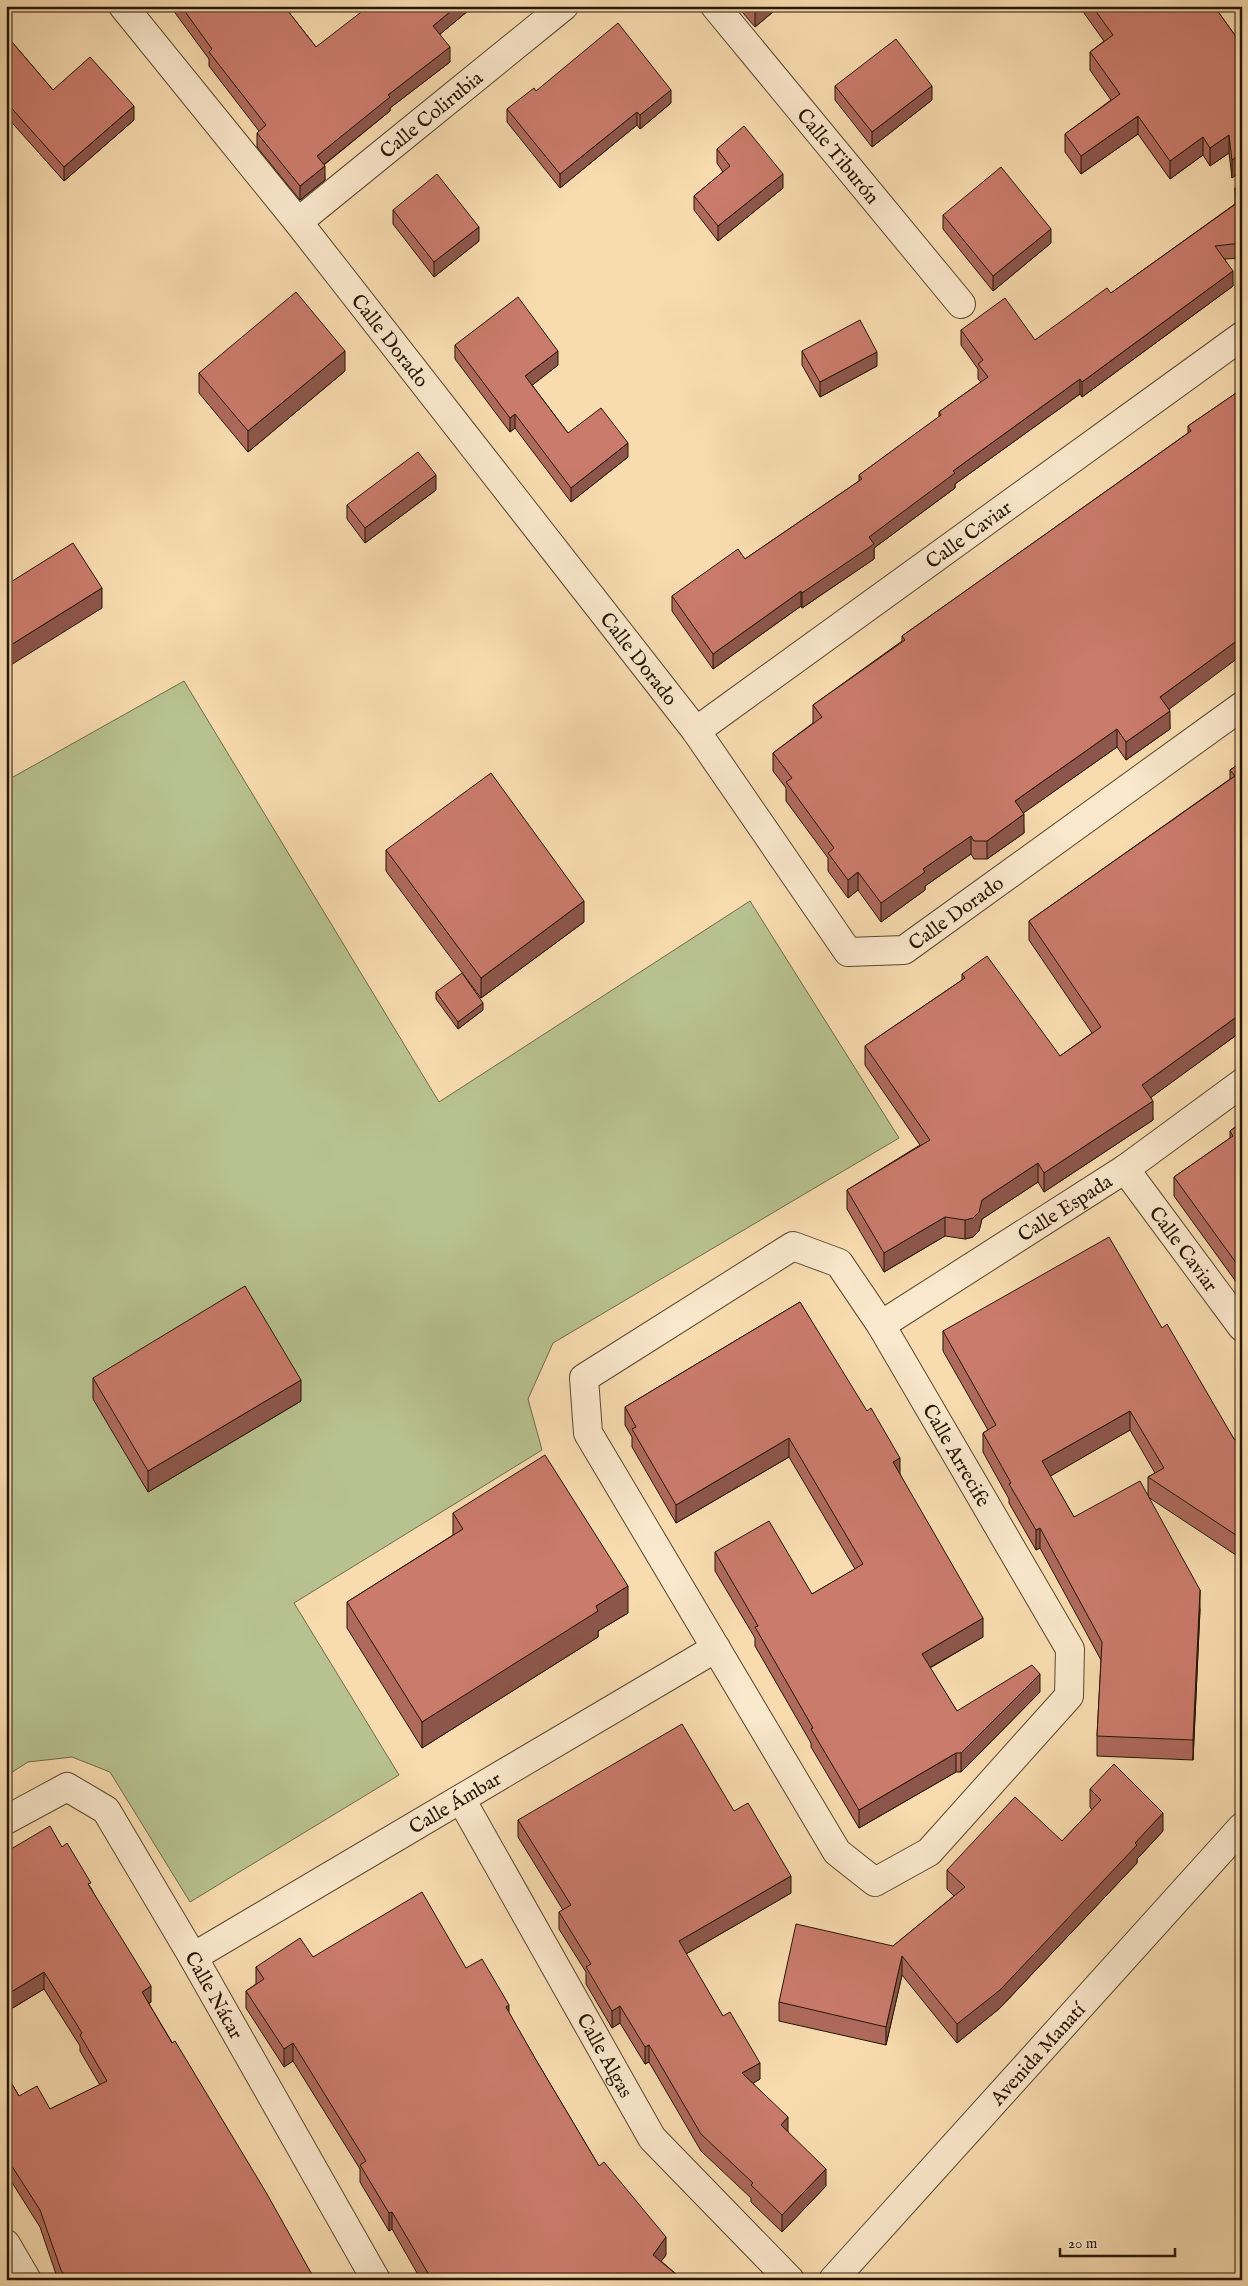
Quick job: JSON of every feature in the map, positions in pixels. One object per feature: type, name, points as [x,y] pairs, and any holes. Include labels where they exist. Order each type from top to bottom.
[{"type":"street","name":"Calle Dorado","points":[[123,6],[298,222],[696,731],[848,952],[904,950],[1242,706]]},
{"type":"street","name":"Calle Colirubia","points":[[298,222],[564,6]]},
{"type":"street","name":"Calle Tiburón","points":[[714,6],[961,304]]},
{"type":"street","name":"Calle Caviar","points":[[696,731],[1242,336]]},
{"type":"street","name":"Calle Espada","points":[[881,1324],[1125,1169],[1242,1083]]},
{"type":"street","name":"Calle Caviar","points":[[1125,1169],[1242,1327]]},
{"type":"street","name":"Calle Arrecife","points":[[793,1246],[839,1262],[881,1324],[1070,1649],[1069,1696],[929,1852],[875,1882],[837,1852],[716,1648],[588,1433],[584,1378],[793,1246]]},
{"type":"street","name":"Calle Ámbar","points":[[193,1957],[716,1648]]},
{"type":"street","name":"Calle Nácar","points":[[6,1820],[67,1787],[106,1810],[193,1957],[376,2280]]},
{"type":"street","name":"Calle Algas","points":[[461,1799],[652,2138],[790,2280]]},
{"type":"street","name":"Avenida Manatí","points":[[833,2280],[1242,1828]]},
{"type":"street","points":[[6,2244],[27,2280]]},
{"type":"green space","points":[[184,681],[439,1102],[750,901],[899,1138],[553,1343],[528,1399],[542,1450],[294,1603],[399,1775],[190,1902],[110,1772],[72,1757],[28,1762],[6,1776],[6,781]]},
{"type":"building","points":[[181,6],[284,6],[316,47],[369,6],[457,6],[433,26],[450,47],[388,95],[390,97],[317,156],[325,166],[300,186],[257,133],[266,125],[209,52],[212,49]]},
{"type":"building","points":[[749,6],[763,6],[755,13]]},
{"type":"building","points":[[1092,6],[1214,6],[1242,45],[1242,153],[1232,160],[1229,135],[1210,148],[1203,137],[1170,161],[1138,116],[1081,156],[1065,134],[1120,94],[1090,52],[1113,35]]},
{"type":"building","points":[[618,23],[671,90],[640,115],[637,112],[560,174],[507,109],[534,88],[536,91]]},
{"type":"building","points":[[6,35],[53,90],[90,57],[134,106],[64,167],[6,102]]},
{"type":"building","points":[[896,39],[932,86],[872,132],[835,86]]},
{"type":"building","points":[[744,126],[783,174],[718,226],[694,196],[730,166],[717,149]]},
{"type":"building","points":[[1001,167],[1051,229],[993,276],[943,215]]},
{"type":"building","points":[[437,174],[479,227],[434,262],[393,210]]},
{"type":"building","points":[[1235,188],[1242,188],[1242,243],[1215,246],[1233,271],[1082,382],[1080,379],[953,471],[955,473],[869,537],[874,544],[802,593],[801,591],[713,654],[672,596],[738,549],[745,559],[862,479],[859,475],[941,415],[939,412],[988,377],[978,364],[983,360],[961,330],[1005,298],[1035,340],[1107,288],[1111,293],[1237,203]]},
{"type":"building","points":[[296,292],[345,351],[248,431],[199,373]]},
{"type":"building","points":[[518,297],[558,351],[525,376],[568,433],[601,408],[628,443],[571,488],[515,414],[510,418],[455,345]]},
{"type":"building","points":[[860,320],[877,352],[820,382],[802,351]]},
{"type":"building","points":[[1242,389],[1242,637],[1160,697],[1170,711],[1126,742],[1117,729],[1015,801],[1024,814],[987,841],[974,841],[971,836],[923,869],[925,872],[881,903],[858,872],[848,880],[828,853],[834,848],[786,782],[792,778],[773,753],[822,717],[813,705],[905,640],[902,636],[1191,431],[1188,426]]},
{"type":"building","points":[[418,452],[436,475],[365,528],[347,505]]},
{"type":"building","points":[[73,543],[102,588],[6,648],[6,585]]},
{"type":"building","points":[[1242,762],[1242,1013],[1142,1085],[1153,1101],[1044,1173],[1038,1163],[982,1200],[979,1212],[973,1218],[965,1220],[945,1217],[884,1253],[847,1190],[930,1140],[865,1046],[965,978],[962,974],[987,956],[1060,1056],[1101,1027],[1029,921],[1235,776],[1230,770]]},
{"type":"building","points":[[491,773],[584,901],[481,978],[386,850]]},
{"type":"building","points":[[462,973],[483,1003],[458,1022],[436,992]]},
{"type":"building","points":[[1242,1122],[1242,1271],[1174,1177],[1233,1136],[1230,1131]]},
{"type":"building","points":[[1109,1237],[1162,1328],[1167,1324],[1234,1439],[1242,1444],[1242,1539],[1148,1477],[1164,1468],[1130,1411],[1042,1461],[1074,1517],[1140,1481],[1200,1590],[1193,1740],[1097,1736],[1102,1642],[1040,1528],[1036,1530],[1009,1484],[1011,1483],[983,1433],[996,1425],[943,1331]]},
{"type":"building","points":[[245,1286],[301,1380],[148,1471],[93,1378]]},
{"type":"building","points":[[800,1302],[867,1411],[871,1408],[900,1458],[893,1462],[983,1618],[922,1654],[957,1711],[1032,1665],[1040,1674],[961,1753],[956,1753],[859,1810],[811,1729],[813,1728],[755,1627],[758,1626],[715,1552],[769,1521],[812,1594],[863,1564],[789,1438],[676,1505],[632,1429],[636,1427],[625,1407]]},
{"type":"building","points":[[545,1455],[628,1586],[596,1606],[598,1611],[422,1722],[347,1602],[463,1529],[453,1513]]},
{"type":"building","points":[[682,1724],[734,1811],[748,1803],[791,1876],[679,1941],[723,2016],[730,2012],[760,2063],[742,2073],[788,2117],[781,2125],[826,2169],[782,2215],[751,2185],[753,2183],[701,2134],[649,2045],[645,2047],[620,2006],[612,2011],[586,1967],[591,1964],[559,1912],[571,1905],[518,1820]]},
{"type":"building","points":[[1114,1764],[1163,1813],[1135,1843],[1137,1845],[1000,1990],[957,2024],[902,1956],[886,2027],[779,2002],[796,1924],[893,1946],[965,1887],[947,1870],[1015,1797],[1062,1841],[1101,1800],[1090,1789]]},
{"type":"building","points":[[50,1826],[62,1847],[67,1843],[91,1883],[88,1884],[151,1986],[142,1992],[172,2043],[175,2041],[267,2194],[315,2280],[67,2280],[61,2270],[40,2210],[6,2157],[6,2074],[19,2096],[37,2086],[50,2109],[107,2081],[80,2035],[82,2033],[44,1972],[6,1995],[6,1852]]},
{"type":"building","points":[[422,1892],[466,1968],[482,1959],[509,2005],[506,2007],[599,2166],[604,2162],[666,2237],[653,2255],[683,2280],[432,2280],[392,2212],[389,2213],[360,2165],[366,2161],[293,2043],[284,2049],[246,1991],[264,1979],[256,1967],[300,1938],[313,1957]]}]
